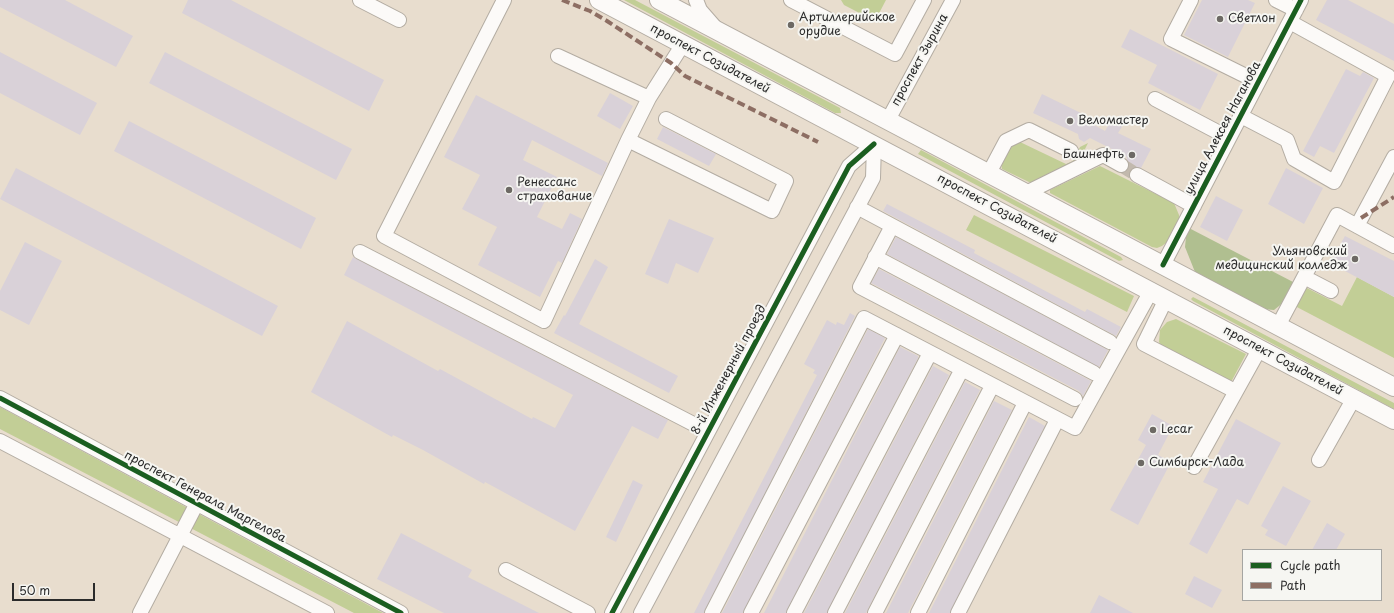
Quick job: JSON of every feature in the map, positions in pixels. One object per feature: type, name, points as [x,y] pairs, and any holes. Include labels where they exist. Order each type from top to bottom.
[{"type":"main road","name":"проспект Созидателей","points":[[599,0],[1394,420]]},
{"type":"main road","points":[[659,0],[1394,388]]},
{"type":"main road","points":[[874,144],[888,120]]},
{"type":"main road","points":[[1158,295],[1163,266]]},
{"type":"street","points":[[360,0],[400,20]]},
{"type":"street","points":[[504,0],[384,236],[544,321],[649,98],[683,44]]},
{"type":"street","points":[[696,0],[700,10],[718,31]]},
{"type":"street","points":[[791,0],[895,54],[924,0]]},
{"type":"street","name":"проспект Зырина","points":[[888,120],[953,0]]},
{"type":"street","points":[[1190,0],[1171,39],[1258,82]]},
{"type":"street","points":[[1241,116],[1287,140],[1294,159],[1334,182],[1388,76],[1296,11],[1276,0]]},
{"type":"street","name":"улица Алексея Наганова","points":[[1163,266],[1296,11]]},
{"type":"street","points":[[558,56],[649,98]]},
{"type":"street","points":[[1155,99],[1229,138]]},
{"type":"street","points":[[628,140],[772,211],[786,181],[666,119]]},
{"type":"street","points":[[988,174],[1006,141],[1029,130],[1070,151]]},
{"type":"street","points":[[641,613],[872,178],[874,144]]},
{"type":"street","name":"8-й Инженерный проезд","points":[[612,613],[707,431],[849,166],[874,144]]},
{"type":"street","points":[[1026,193],[1103,155],[1121,166]]},
{"type":"street","points":[[1357,226],[1394,157]]},
{"type":"street","points":[[1137,175],[1194,206]]},
{"type":"street","points":[[857,207],[1110,342]]},
{"type":"street","points":[[1278,326],[1337,215],[1394,246]]},
{"type":"street","points":[[892,226],[860,287],[1075,399]]},
{"type":"street","points":[[360,252],[707,431]]},
{"type":"street","points":[[875,258],[1094,373]]},
{"type":"street","points":[[1304,277],[1331,291]]},
{"type":"street","points":[[1158,295],[1144,344],[1235,391]]},
{"type":"street","points":[[712,613],[864,318],[1025,404],[1075,428],[1158,295]]},
{"type":"street","points":[[752,613],[897,335]]},
{"type":"street","points":[[1194,467],[1260,348]]},
{"type":"street","points":[[794,613],[930,353]]},
{"type":"street","points":[[835,613],[962,370]]},
{"type":"street","points":[[875,613],[992,386]]},
{"type":"street","name":"проспект Генерала Маргелова","points":[[0,398],[192,503],[401,613]]},
{"type":"street","points":[[1319,460],[1354,398]]},
{"type":"street","points":[[918,613],[1025,404]]},
{"type":"street","points":[[958,613],[1057,420]]},
{"type":"street","points":[[0,441],[327,613]]},
{"type":"street","points":[[140,613],[180,535],[192,503]]},
{"type":"street","points":[[506,570],[588,613]]},
{"type":"green space","points":[[624,0],[635,0],[840,108],[841,113],[835,113]]},
{"type":"green space","points":[[841,0],[886,0],[875,21],[844,5]]},
{"type":"green space","points":[[1020,142],[1066,164],[1073,161],[1080,147],[1088,143],[1079,161],[1031,183],[1002,169],[1001,163],[1008,146]]},
{"type":"green space","points":[[921,150],[1121,257],[1123,260],[1119,261],[918,154]]},
{"type":"green space","points":[[1100,166],[1174,203],[1179,215],[1179,220],[1167,242],[1157,248],[1152,247],[1050,193],[1050,190]]},
{"type":"green space","points":[[974,215],[1134,296],[1127,312],[966,230]]},
{"type":"green space","points":[[1187,227],[1295,283],[1289,298],[1274,310],[1263,309],[1195,272],[1185,247]]},
{"type":"green space","points":[[1357,277],[1394,297],[1394,358],[1293,305],[1303,286],[1342,306]]},
{"type":"green space","points":[[1193,297],[1394,403],[1394,409],[1193,301],[1191,299]]},
{"type":"green space","points":[[1176,319],[1246,354],[1230,384],[1163,349],[1159,342],[1160,330],[1167,322]]},
{"type":"green space","points":[[0,407],[383,613],[354,613],[0,429]]},
{"type":"building","points":[[0,0],[65,0],[133,36],[116,67],[0,7]]},
{"type":"building","points":[[188,0],[231,0],[384,80],[369,111],[182,13]]},
{"type":"building","name":"Светлон","points":[[1202,0],[1248,0],[1255,3],[1228,57],[1184,35]]},
{"type":"building","points":[[1327,0],[1348,0],[1394,24],[1394,61],[1316,20]]},
{"type":"building","points":[[1130,29],[1218,74],[1200,110],[1148,83],[1157,65],[1121,47]]},
{"type":"building","points":[[0,52],[97,103],[80,135],[0,93]]},
{"type":"building","points":[[165,52],[352,149],[336,180],[149,83]]},
{"type":"building","points":[[1346,69],[1360,76],[1363,72],[1374,78],[1334,153],[1320,146],[1314,157],[1303,151]]},
{"type":"building","points":[[610,93],[633,106],[620,129],[597,116]]},
{"type":"building","points":[[1042,94],[1087,116],[1085,120],[1105,131],[1114,116],[1125,122],[1118,133],[1151,149],[1141,168],[1132,168],[1129,171],[1129,177],[1122,173],[1128,169],[1129,165],[1126,156],[1090,138],[1084,142],[1079,139],[1078,134],[1033,113]]},
{"type":"building","points":[[476,95],[608,163],[602,176],[532,140],[523,160],[557,177],[537,217],[562,229],[570,213],[582,219],[562,263],[558,261],[540,297],[478,265],[497,227],[462,209],[480,175],[444,157]]},
{"type":"building","points":[[129,121],[316,218],[301,249],[114,151]]},
{"type":"building","points":[[663,127],[716,154],[709,166],[657,139]]},
{"type":"building","points":[[16,168],[278,306],[262,336],[0,199]]},
{"type":"building","points":[[1286,168],[1323,188],[1304,224],[1268,204]]},
{"type":"building","points":[[1216,196],[1243,210],[1227,241],[1200,227]]},
{"type":"building","points":[[887,204],[975,250],[974,253],[1085,312],[1087,309],[1121,327],[1116,336],[883,211]]},
{"type":"building","points":[[669,219],[714,238],[698,273],[676,263],[668,284],[645,274]]},
{"type":"building","points":[[1345,236],[1394,261],[1394,297],[1330,263]]},
{"type":"building","points":[[896,237],[1108,350],[1099,367],[887,254]]},
{"type":"building","points":[[25,242],[62,261],[29,325],[0,310],[0,291]]},
{"type":"building","points":[[353,257],[668,420],[658,439],[632,426],[575,531],[485,482],[484,484],[423,450],[393,435],[392,437],[311,392],[347,321],[438,371],[440,369],[532,419],[533,417],[555,428],[573,395],[344,275]]},
{"type":"building","points":[[595,259],[608,267],[579,324],[678,376],[669,393],[554,333],[564,315],[565,316]]},
{"type":"building","points":[[879,269],[1091,381],[1083,396],[1079,391],[871,283]]},
{"type":"building","points":[[850,313],[855,316],[704,613],[694,613],[817,375],[813,373],[815,370],[804,364],[827,320],[836,325],[837,322],[844,325]]},
{"type":"building","points":[[868,329],[885,338],[860,388],[743,613],[722,613]]},
{"type":"building","points":[[900,347],[918,356],[918,358],[786,613],[764,613]]},
{"type":"building","points":[[933,366],[949,375],[827,613],[804,613]]},
{"type":"building","points":[[965,382],[980,390],[866,613],[845,613]]},
{"type":"building","points":[[994,401],[1012,410],[908,613],[886,613]]},
{"type":"building","points":[[1152,414],[1173,426],[1158,455],[1171,462],[1138,525],[1110,510],[1146,445],[1138,440]]},
{"type":"building","points":[[1029,417],[1045,426],[950,613],[929,613]]},
{"type":"building","points":[[1236,419],[1281,443],[1248,505],[1237,499],[1207,554],[1189,544],[1218,489],[1203,482]]},
{"type":"building","points":[[633,480],[643,485],[616,542],[606,537]]},
{"type":"building","points":[[1283,486],[1311,501],[1286,546],[1265,535],[1268,530],[1261,526]]},
{"type":"building","points":[[1327,523],[1345,534],[1337,549],[1313,549]]},
{"type":"building","points":[[401,533],[472,570],[468,577],[539,613],[444,613],[377,579]]},
{"type":"building","points":[[1194,576],[1222,590],[1212,608],[1185,594]]},
{"type":"building","points":[[1099,595],[1133,613],[1090,613]]},
{"type":"tunnel","points":[[1121,165],[1137,175]]},
{"type":"marked path","points":[[562,0],[590,11],[607,21],[671,63],[685,76],[818,142]]},
{"type":"marked path","points":[[1361,218],[1394,197]]},
{"type":"cycle path","points":[[1163,265],[1301,0]]},
{"type":"cycle path","points":[[612,613],[849,166],[874,144]]},
{"type":"cycle path","points":[[0,398],[401,613]]},
{"type":"place","name":"Светлон","points":[[1220,19]]},
{"type":"place","name":"Артиллерийское орудие","points":[[791,25]]},
{"type":"place","name":"Веломастер","points":[[1070,121]]},
{"type":"place","name":"Башнефть","points":[[1132,155]]},
{"type":"place","name":"Ренессанс страхование","points":[[509,190]]},
{"type":"place","name":"Ульяновский медицинский колледж","points":[[1355,259]]},
{"type":"place","name":"Lecar","points":[[1153,430]]},
{"type":"place","name":"Симбирск-Лада","points":[[1141,463]]}]
